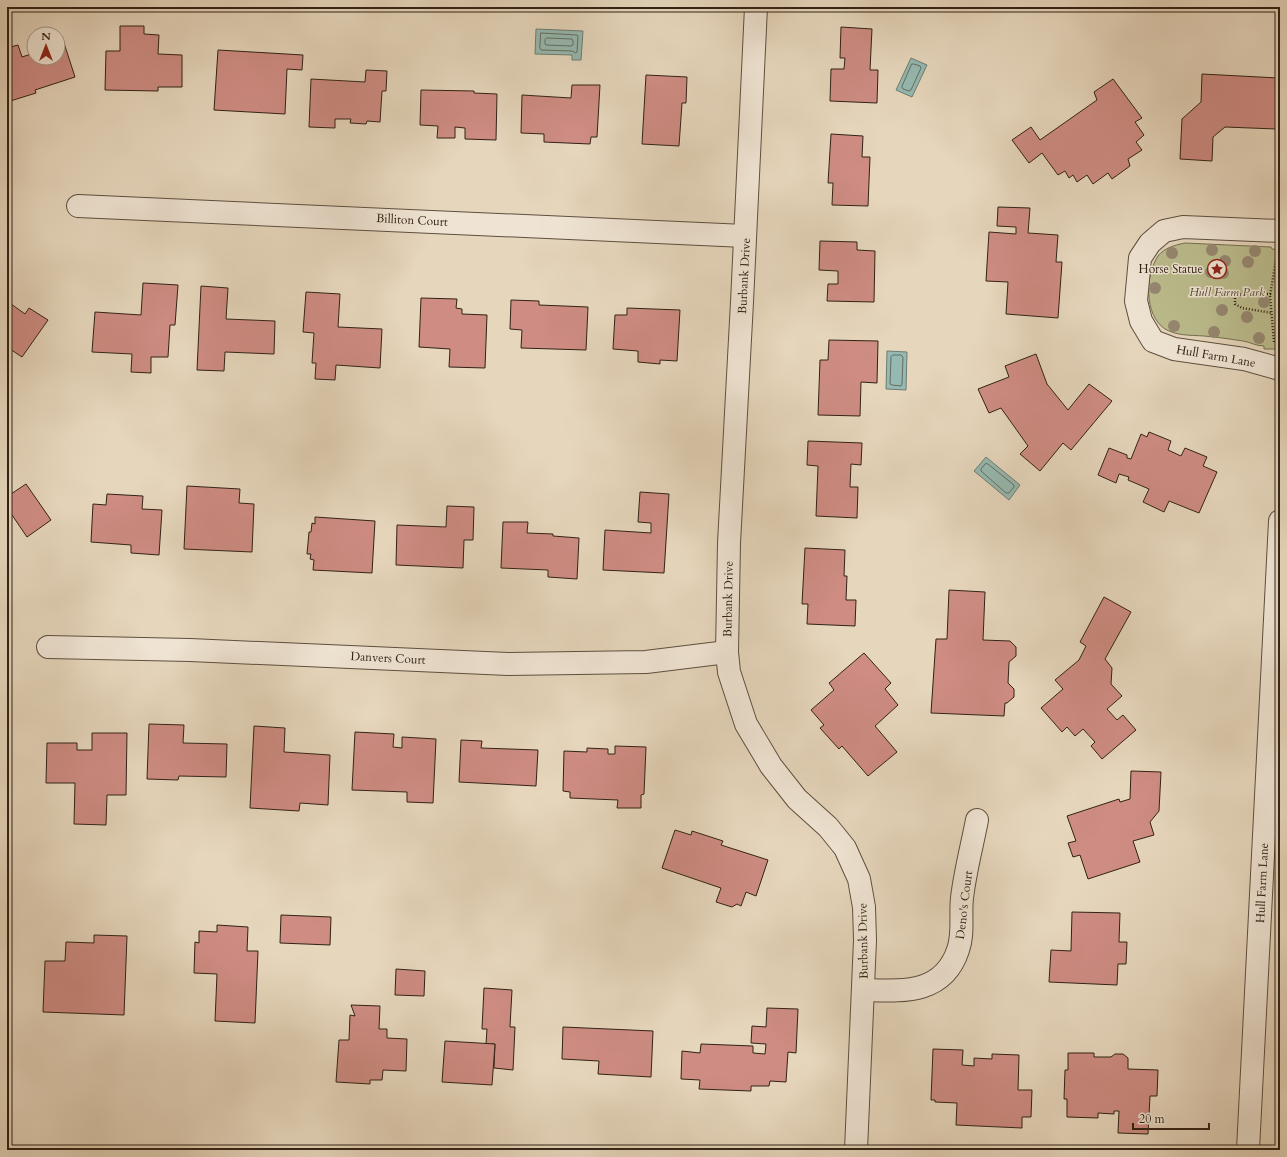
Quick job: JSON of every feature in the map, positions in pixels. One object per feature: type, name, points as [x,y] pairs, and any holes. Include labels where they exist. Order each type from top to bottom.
[{"type":"street","name":"Burbank Drive","points":[[756,7],[729,543],[727,652],[729,672],[746,724],[771,766],[797,799],[828,827],[845,848],[859,879],[864,907],[866,940],[856,1150]]},
{"type":"street","name":"Billiton Court","points":[[78,206],[745,236]]},
{"type":"street","name":"Hull Farm Lane","points":[[1279,240],[1183,227],[1164,232],[1150,243],[1140,258],[1136,301],[1141,321],[1153,341],[1174,349],[1244,359],[1280,369]]},
{"type":"street","name":"Hull Farm Lane","points":[[1248,1150],[1280,521]]},
{"type":"street","name":"Danvers Court","points":[[48,647],[190,650],[508,664],[646,662],[727,652]]},
{"type":"street","name":"Deno's Court","points":[[864,990],[900,991],[915,989],[929,984],[942,976],[951,964],[958,950],[961,936],[962,899],[977,820]]},
{"type":"path","points":[[1274,346],[1271,294],[1279,240]]},
{"type":"path","points":[[1271,294],[1235,295],[1235,304],[1242,308],[1272,313]]},
{"type":"green space","name":"Hull Farm Park","points":[[1185,243],[1271,247],[1272,249],[1280,250],[1280,349],[1264,349],[1264,346],[1209,336],[1179,334],[1165,329],[1158,323],[1150,305],[1149,294],[1149,284],[1154,264],[1158,256],[1163,251]]},
{"type":"water","points":[[536,29],[583,31],[581,60],[572,60],[572,55],[535,54]]},
{"type":"water","points":[[911,58],[927,65],[912,97],[896,90]]},
{"type":"water","points":[[887,351],[907,352],[906,390],[886,389]]},
{"type":"water","points":[[986,457],[1020,485],[1009,500],[974,471]]},
{"type":"building","points":[[120,26],[144,26],[144,34],[159,35],[158,54],[182,55],[182,87],[158,87],[158,91],[105,90],[106,51],[120,51]]},
{"type":"building","points":[[841,27],[872,29],[870,70],[878,70],[877,103],[830,101],[831,69],[844,69],[845,58],[840,58]]},
{"type":"building","points":[[18,45],[22,57],[26,56],[26,66],[66,66],[66,49],[75,77],[35,90],[36,93],[7,102],[7,48]]},
{"type":"building","points":[[218,50],[303,55],[302,70],[287,69],[285,114],[214,110]]},
{"type":"building","points":[[366,70],[387,71],[386,91],[382,91],[380,122],[367,121],[366,124],[350,123],[351,119],[335,119],[335,128],[309,127],[311,79],[365,82]]},
{"type":"building","points":[[1202,74],[1278,78],[1276,129],[1225,127],[1213,137],[1212,161],[1180,159],[1182,119],[1201,102]]},
{"type":"building","points":[[646,75],[687,77],[686,103],[682,103],[679,146],[642,144]]},
{"type":"building","points":[[1113,79],[1142,118],[1135,122],[1144,135],[1136,142],[1142,150],[1128,159],[1130,166],[1112,179],[1108,173],[1093,184],[1087,175],[1077,182],[1073,175],[1069,178],[1065,171],[1058,175],[1042,153],[1029,163],[1012,140],[1031,127],[1040,140],[1097,100],[1094,92]]},
{"type":"building","points":[[572,85],[600,85],[597,137],[591,137],[590,144],[544,142],[544,134],[521,133],[522,95],[571,98]]},
{"type":"building","points":[[421,90],[474,91],[474,93],[497,94],[496,140],[465,139],[465,128],[455,127],[455,138],[437,138],[438,126],[420,125]]},
{"type":"building","points":[[831,134],[863,136],[862,157],[870,157],[868,206],[832,205],[833,183],[828,183]]},
{"type":"building","points":[[998,207],[1030,208],[1028,233],[1058,235],[1056,262],[1062,262],[1058,318],[1006,314],[1008,282],[986,281],[989,232],[1016,234],[1016,227],[997,226]]},
{"type":"building","points":[[820,241],[857,242],[857,250],[875,251],[874,302],[827,301],[828,284],[838,284],[838,271],[819,270]]},
{"type":"building","points":[[143,283],[178,285],[175,325],[170,325],[168,357],[151,357],[151,373],[131,372],[132,354],[92,352],[95,312],[141,315]]},
{"type":"building","points":[[201,286],[228,288],[226,319],[275,321],[274,354],[225,352],[224,371],[197,370]]},
{"type":"building","points":[[306,292],[340,294],[338,327],[382,329],[380,368],[336,365],[335,380],[315,379],[316,363],[312,363],[314,333],[303,332]]},
{"type":"building","points":[[421,298],[457,299],[456,308],[462,309],[462,314],[487,315],[485,368],[449,367],[450,349],[419,347]]},
{"type":"building","points":[[511,300],[539,301],[539,305],[588,307],[586,350],[521,348],[522,330],[510,329]]},
{"type":"building","points":[[7,301],[25,314],[29,308],[48,320],[22,357],[7,347]]},
{"type":"building","points":[[627,308],[680,310],[677,361],[660,360],[660,364],[638,362],[638,351],[613,349],[615,315],[627,315]]},
{"type":"building","points":[[829,340],[878,341],[877,383],[861,382],[860,416],[818,415],[820,360],[828,360]]},
{"type":"building","points":[[1036,354],[1047,384],[1068,410],[1089,384],[1112,401],[1071,450],[1063,443],[1040,471],[1020,454],[1028,446],[1001,408],[989,413],[978,389],[1009,377],[1005,366]]},
{"type":"building","points":[[1149,432],[1171,441],[1168,450],[1181,456],[1185,448],[1207,457],[1203,466],[1217,472],[1199,513],[1169,501],[1164,512],[1143,502],[1149,489],[1128,480],[1129,477],[1119,474],[1116,483],[1098,475],[1109,448],[1127,455],[1127,458],[1131,459],[1141,434],[1147,437]]},
{"type":"building","points":[[808,441],[862,443],[861,465],[851,464],[850,487],[858,487],[857,518],[816,516],[818,466],[807,465]]},
{"type":"building","points":[[26,484],[51,520],[27,537],[12,515],[7,518],[7,488],[11,494]]},
{"type":"building","points":[[187,486],[240,489],[239,503],[254,504],[252,552],[184,549]]},
{"type":"building","points":[[640,492],[669,494],[664,573],[603,570],[605,530],[651,533],[651,523],[638,522]]},
{"type":"building","points":[[107,494],[143,496],[142,509],[162,510],[159,555],[131,553],[131,545],[91,542],[93,504],[106,505]]},
{"type":"building","points":[[447,506],[474,507],[473,540],[464,540],[463,568],[396,565],[397,525],[446,527]]},
{"type":"building","points":[[315,517],[375,521],[372,573],[313,570],[314,560],[310,559],[311,554],[307,554],[309,532],[311,532],[312,523],[315,524]]},
{"type":"building","points":[[503,522],[528,522],[527,533],[553,534],[553,536],[579,538],[577,579],[548,577],[548,570],[501,568]]},
{"type":"building","points":[[805,548],[845,550],[844,576],[847,576],[846,600],[856,600],[855,626],[807,624],[808,604],[802,604]]},
{"type":"building","points":[[949,590],[985,592],[983,640],[1010,641],[1016,647],[1016,656],[1009,662],[1008,683],[1014,689],[1014,697],[1005,703],[1004,716],[931,713],[936,639],[947,639]]},
{"type":"building","points":[[1104,597],[1131,612],[1105,659],[1112,668],[1111,684],[1122,696],[1107,709],[1117,720],[1123,715],[1136,730],[1102,759],[1091,746],[1095,742],[1083,729],[1075,736],[1067,727],[1062,732],[1041,708],[1063,689],[1055,680],[1079,660],[1086,646],[1080,642]]},
{"type":"building","points":[[864,653],[891,683],[885,689],[898,705],[875,726],[897,752],[868,776],[842,746],[839,749],[820,728],[824,725],[811,710],[834,690],[829,683]]},
{"type":"building","points":[[149,724],[184,725],[183,743],[227,744],[226,777],[179,776],[178,780],[147,779]]},
{"type":"building","points":[[254,726],[285,728],[284,752],[330,755],[328,805],[300,803],[299,811],[250,808]]},
{"type":"building","points":[[355,732],[394,734],[393,747],[402,748],[402,737],[436,739],[433,803],[407,802],[407,792],[352,790]]},
{"type":"building","points":[[92,733],[127,733],[126,795],[107,795],[106,825],[74,824],[75,783],[46,783],[47,743],[77,743],[77,750],[92,750]]},
{"type":"building","points":[[461,740],[482,741],[481,748],[538,750],[536,786],[459,782]]},
{"type":"building","points":[[615,746],[646,747],[644,794],[641,795],[641,808],[617,808],[618,800],[570,798],[570,792],[563,791],[564,751],[587,752],[587,748],[608,749],[608,754],[615,754]]},
{"type":"building","points":[[1131,771],[1161,772],[1159,811],[1150,822],[1154,835],[1133,841],[1140,862],[1088,879],[1080,855],[1073,857],[1068,843],[1076,841],[1067,816],[1119,799],[1120,802],[1130,799]]},
{"type":"building","points":[[675,830],[691,835],[692,831],[723,841],[721,845],[768,860],[756,896],[746,892],[741,906],[737,904],[732,907],[716,902],[721,888],[662,868]]},
{"type":"building","points":[[1072,912],[1120,913],[1119,942],[1127,942],[1126,964],[1118,964],[1117,985],[1049,982],[1051,950],[1071,951]]},
{"type":"building","points":[[281,915],[331,917],[330,945],[280,943]]},
{"type":"building","points":[[217,925],[248,927],[247,951],[258,951],[255,1023],[215,1021],[217,974],[194,973],[195,942],[199,943],[199,931],[217,932]]},
{"type":"building","points":[[94,935],[127,936],[124,1015],[43,1012],[45,961],[65,961],[66,942],[94,943]]},
{"type":"building","points":[[396,969],[425,971],[424,996],[395,995]]},
{"type":"building","points":[[484,988],[512,990],[510,1027],[515,1027],[513,1070],[494,1068],[495,1044],[486,1044],[487,1029],[482,1029]]},
{"type":"building","points":[[351,1005],[380,1006],[379,1029],[387,1029],[387,1038],[407,1039],[406,1071],[383,1070],[382,1080],[370,1080],[370,1084],[336,1082],[339,1040],[349,1040],[350,1015],[355,1016]]},
{"type":"building","points":[[767,1008],[798,1009],[796,1053],[788,1052],[786,1082],[770,1081],[769,1086],[751,1086],[751,1091],[699,1089],[700,1080],[681,1079],[682,1051],[700,1053],[701,1044],[753,1046],[753,1053],[765,1054],[766,1044],[751,1043],[752,1026],[766,1027]]},
{"type":"building","points":[[563,1027],[653,1031],[651,1077],[598,1074],[599,1061],[562,1059]]},
{"type":"building","points":[[445,1041],[495,1044],[492,1085],[442,1082]]},
{"type":"building","points":[[933,1049],[963,1050],[962,1065],[974,1066],[974,1058],[992,1059],[992,1054],[1019,1055],[1018,1090],[1032,1090],[1031,1117],[1022,1117],[1022,1128],[956,1125],[957,1103],[935,1102],[935,1100],[931,1100]]},
{"type":"building","points":[[1068,1053],[1094,1053],[1094,1057],[1111,1057],[1115,1054],[1123,1054],[1128,1058],[1128,1069],[1158,1070],[1157,1096],[1150,1096],[1148,1134],[1118,1133],[1119,1111],[1114,1111],[1114,1114],[1098,1113],[1098,1118],[1067,1117],[1067,1099],[1064,1099],[1065,1070],[1068,1070]]},
{"type":"place","name":"Horse Statue","points":[[1217,269]]}]
